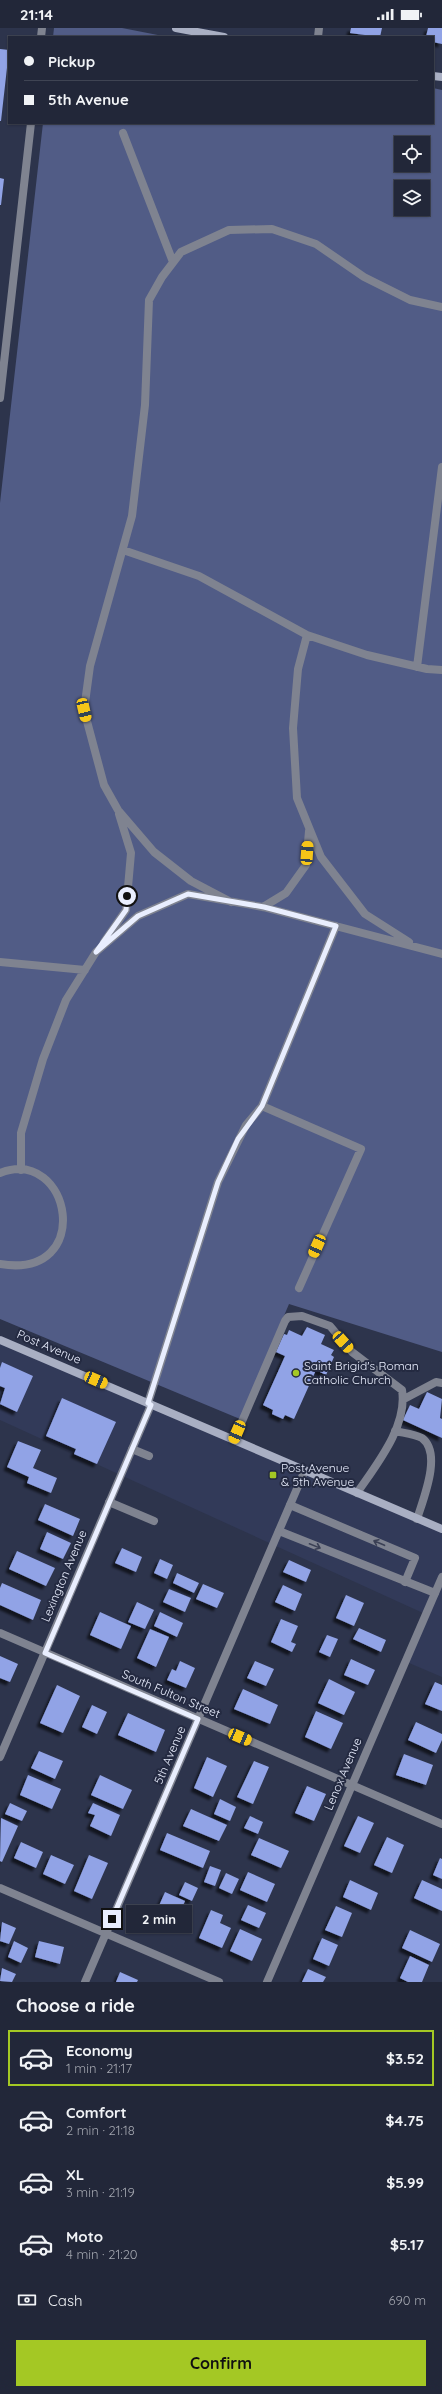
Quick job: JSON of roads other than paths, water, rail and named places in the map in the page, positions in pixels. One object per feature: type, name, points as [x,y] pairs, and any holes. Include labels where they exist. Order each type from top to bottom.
[{"type":"main road","points":[[176,28],[219,36]]},
{"type":"main road","name":"Post Avenue","points":[[0,1340],[442,1529]]},
{"type":"street","points":[[0,398],[31,124]]},
{"type":"street","points":[[123,133],[173,262]]},
{"type":"street","points":[[231,902],[191,881],[154,852],[118,810],[104,785],[84,710],[90,666],[132,516],[145,405],[148,300],[181,252],[229,230],[272,229],[316,244],[364,277],[410,300],[442,307]]},
{"type":"street","points":[[417,667],[442,467]]},
{"type":"street","points":[[123,550],[199,576],[307,635],[367,655],[417,667],[442,670]]},
{"type":"street","points":[[307,635],[298,669],[292,728],[297,798],[320,858],[365,914],[415,946]]},
{"type":"street","points":[[21,1170],[20,1133],[43,1059],[66,1000],[96,952],[126,910],[131,853],[118,810]]},
{"type":"street","points":[[264,907],[286,893],[306,865],[309,829]]},
{"type":"street","points":[[96,952],[138,916],[188,894],[264,907],[442,954]]},
{"type":"street","name":"Lexington Avenue","points":[[0,1757],[132,1449],[149,1404],[192,1261],[218,1182],[238,1139],[262,1106],[336,926]]},
{"type":"street","points":[[0,962],[85,970]]},
{"type":"street","points":[[262,1106],[361,1149],[299,1288]]},
{"type":"street","points":[[0,1173],[21,1170],[37,1174],[50,1184],[56,1192],[64,1213],[63,1229],[57,1244],[46,1256],[37,1261],[16,1267],[0,1264]]},
{"type":"street","points":[[234,1440],[288,1317],[302,1316],[330,1326],[352,1352],[402,1390],[404,1399],[395,1431],[382,1457],[357,1493]]},
{"type":"street","points":[[404,1399],[436,1382],[442,1383]]},
{"type":"street","points":[[395,1431],[422,1438],[431,1446],[434,1454],[431,1478],[417,1519]]},
{"type":"street","points":[[132,1449],[149,1456]]},
{"type":"street","name":"5th Avenue","points":[[85,1982],[305,1470]]},
{"type":"street","points":[[109,1502],[154,1521]]},
{"type":"street","points":[[290,1505],[415,1558],[405,1582]]},
{"type":"street","points":[[279,1531],[435,1593]]},
{"type":"street","name":"Lenox Avenue","points":[[267,1982],[442,1577]]},
{"type":"street","name":"South Fulton Street","points":[[0,1633],[442,1824]]},
{"type":"street","points":[[0,1888],[219,1982]]},
{"type":"place","name":"Saint Brigid's Roman Catholic Church","points":[[296,1373]]},
{"type":"place","name":"Post Avenue & 5th Avenue","points":[[273,1475]]}]
